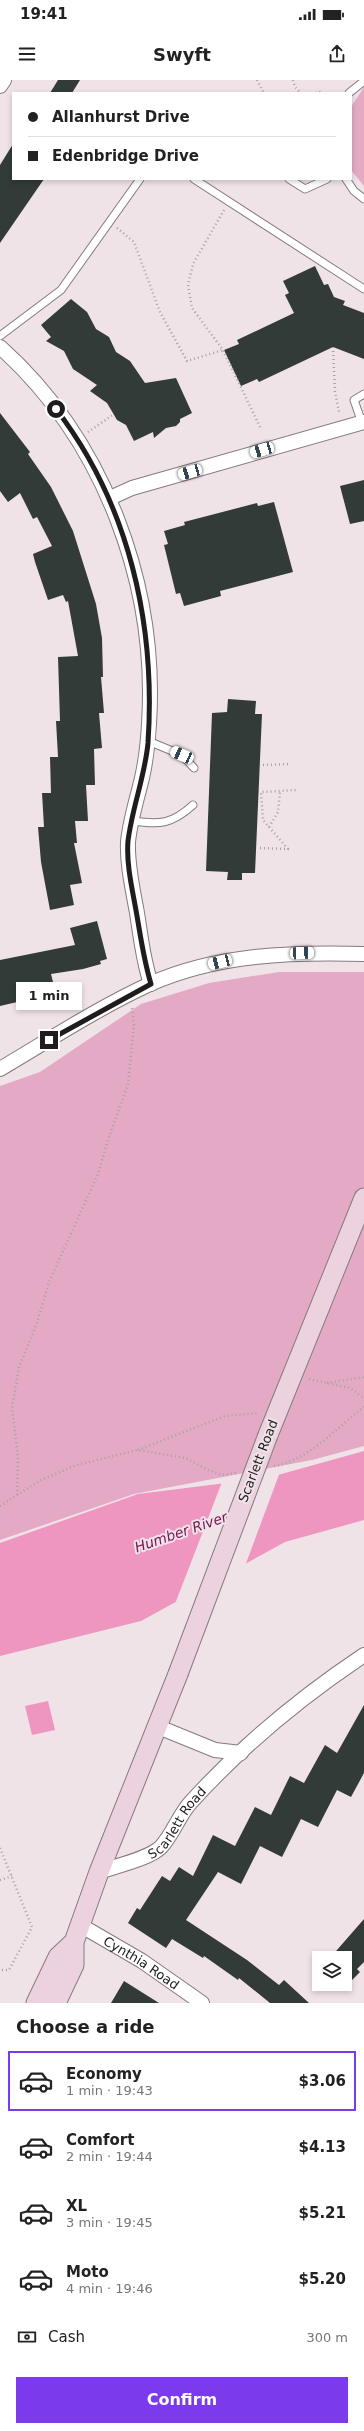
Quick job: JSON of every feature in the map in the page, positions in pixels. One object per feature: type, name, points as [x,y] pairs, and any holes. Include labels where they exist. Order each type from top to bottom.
[{"type":"main road","name":"Scarlett Road","points":[[56,2003],[74,1965],[77,1933],[99,1872],[178,1674],[268,1435],[364,1198]]},
{"type":"main road","name":"Scarlett Road","points":[[36,2003],[58,1957],[77,1933]]},
{"type":"street","points":[[0,86],[4,80]]},
{"type":"street","points":[[0,347],[39,387],[77,439],[110,498],[129,555],[143,616],[149,675],[148,741],[128,841],[128,859],[141,949],[151,984]]},
{"type":"street","points":[[110,498],[132,488],[363,422]]},
{"type":"street","points":[[0,1069],[151,984],[195,969],[245,958],[315,953],[364,954]]},
{"type":"street","name":"Scarlett Road","points":[[99,1872],[152,1853],[161,1847],[187,1806],[241,1753],[296,1704],[364,1655]]},
{"type":"street","points":[[156,1726],[215,1750],[241,1753]]},
{"type":"street","name":"Cynthia Road","points":[[77,1933],[142,1961],[202,2003]]},
{"type":"lane","points":[[350,92],[364,81]]},
{"type":"lane","points":[[0,336],[61,290],[139,180]]},
{"type":"lane","points":[[196,180],[364,289]]},
{"type":"lane","points":[[290,180],[305,190],[325,180]]},
{"type":"lane","points":[[347,180],[354,191],[364,199]]},
{"type":"lane","points":[[363,422],[354,400],[364,394]]},
{"type":"lane","points":[[148,741],[182,755],[194,768]]},
{"type":"lane","points":[[133,821],[162,824],[178,817],[193,805]]},
{"type":"path","points":[[257,80],[263,92]]},
{"type":"path","points":[[293,80],[295,87],[300,92]]},
{"type":"path","points":[[229,201],[193,264],[188,285],[192,308],[223,350],[261,429]]},
{"type":"path","points":[[110,221],[134,242],[160,312],[187,361],[223,350]]},
{"type":"path","points":[[333,347],[335,392],[339,412]]},
{"type":"path","points":[[77,439],[114,414]]},
{"type":"path","points":[[263,764],[291,764]]},
{"type":"path","points":[[260,848],[288,849],[263,820],[261,792],[297,790]]},
{"type":"path","points":[[269,826],[278,812],[280,791]]},
{"type":"path","points":[[17,1495],[18,1457],[12,1408],[19,1367],[36,1326],[48,1282],[98,1174],[108,1140],[128,1084],[134,1025],[130,995]]},
{"type":"path","points":[[364,1377],[322,1383],[350,1388],[364,1398]]},
{"type":"path","points":[[290,1463],[364,1407]]},
{"type":"path","points":[[0,1506],[39,1481],[76,1465],[138,1450],[225,1416],[251,1412]]},
{"type":"path","points":[[138,1450],[186,1458],[206,1469],[222,1475]]},
{"type":"path","points":[[0,1848],[32,1927],[9,1970],[0,1970]]},
{"type":"path","points":[[0,1880],[12,1876]]},
{"type":"shaded area","points":[[364,87],[364,186],[352,171],[352,105]]},
{"type":"shaded area","points":[[279,972],[364,972],[364,1446],[312,1460],[134,1494],[0,1540],[0,1086],[40,1072],[141,1004],[209,983]]},
{"type":"water","name":"Humber River","points":[[364,1451],[364,1520],[285,1542],[141,1621],[0,1656],[0,1543],[138,1494],[267,1478]]},
{"type":"water","points":[[48,1701],[55,1730],[32,1735],[25,1706]]},
{"type":"pier","points":[[280,1472],[245,1566],[175,1604],[222,1482],[267,1476]]},
{"type":"building","points":[[58,80],[80,80],[73,92],[51,92]]},
{"type":"building","points":[[12,146],[12,180],[43,180],[0,243],[0,165]]},
{"type":"building","points":[[315,266],[324,285],[328,284],[334,297],[345,301],[343,305],[364,313],[364,359],[333,347],[259,382],[257,379],[241,386],[224,350],[239,344],[237,340],[294,313],[285,295],[289,293],[283,281]]},
{"type":"building","points":[[71,299],[87,312],[96,329],[109,337],[116,352],[130,361],[145,383],[176,378],[192,413],[180,419],[180,422],[176,426],[166,428],[154,438],[153,432],[134,441],[126,425],[117,420],[107,403],[90,391],[97,385],[73,369],[64,351],[46,341],[51,337],[41,325]]},
{"type":"building","points":[[0,413],[30,452],[28,454],[51,487],[73,531],[96,604],[102,638],[103,677],[101,677],[104,713],[99,713],[102,748],[94,749],[95,785],[86,785],[88,821],[75,821],[77,843],[74,843],[82,883],[70,885],[74,905],[50,910],[41,862],[38,827],[44,827],[42,793],[51,793],[50,757],[58,757],[56,721],[60,721],[58,657],[78,656],[68,601],[66,602],[63,595],[48,600],[33,554],[52,546],[37,517],[33,519],[20,493],[8,502],[0,491]]},
{"type":"building","points":[[364,480],[364,521],[350,524],[340,486]]},
{"type":"building","points":[[274,502],[293,572],[220,591],[221,596],[184,606],[180,593],[176,594],[164,545],[168,544],[164,531],[185,525],[184,522],[257,503],[258,506]]},
{"type":"building","points":[[228,699],[256,701],[255,714],[262,714],[255,873],[242,873],[242,880],[227,880],[228,872],[206,871],[212,713],[227,712]]},
{"type":"building","points":[[97,921],[107,959],[100,961],[101,964],[83,969],[51,974],[54,986],[29,991],[30,999],[0,1006],[0,960],[75,945],[70,928]]},
{"type":"building","points":[[364,1705],[364,1773],[351,1797],[337,1790],[318,1827],[301,1819],[282,1857],[260,1846],[241,1884],[218,1872],[186,1920],[247,1960],[279,1985],[284,1980],[309,2003],[270,2003],[239,1978],[238,1980],[204,1956],[203,1958],[172,1939],[166,1948],[128,1923],[137,1908],[140,1910],[162,1876],[170,1881],[179,1867],[193,1876],[213,1835],[235,1846],[255,1807],[271,1815],[290,1776],[304,1783],[325,1745],[337,1753]]},
{"type":"building","points":[[364,1919],[364,1962],[357,1969],[360,1972],[352,1980],[352,1951],[336,1951]]},
{"type":"building","points":[[124,1981],[159,2003],[111,2003]]},
{"type":"route","points":[[49,1040],[151,984],[141,949],[128,859],[128,841],[142,780],[148,743],[150,699],[142,609],[124,536],[110,498],[77,439],[56,409]]}]
